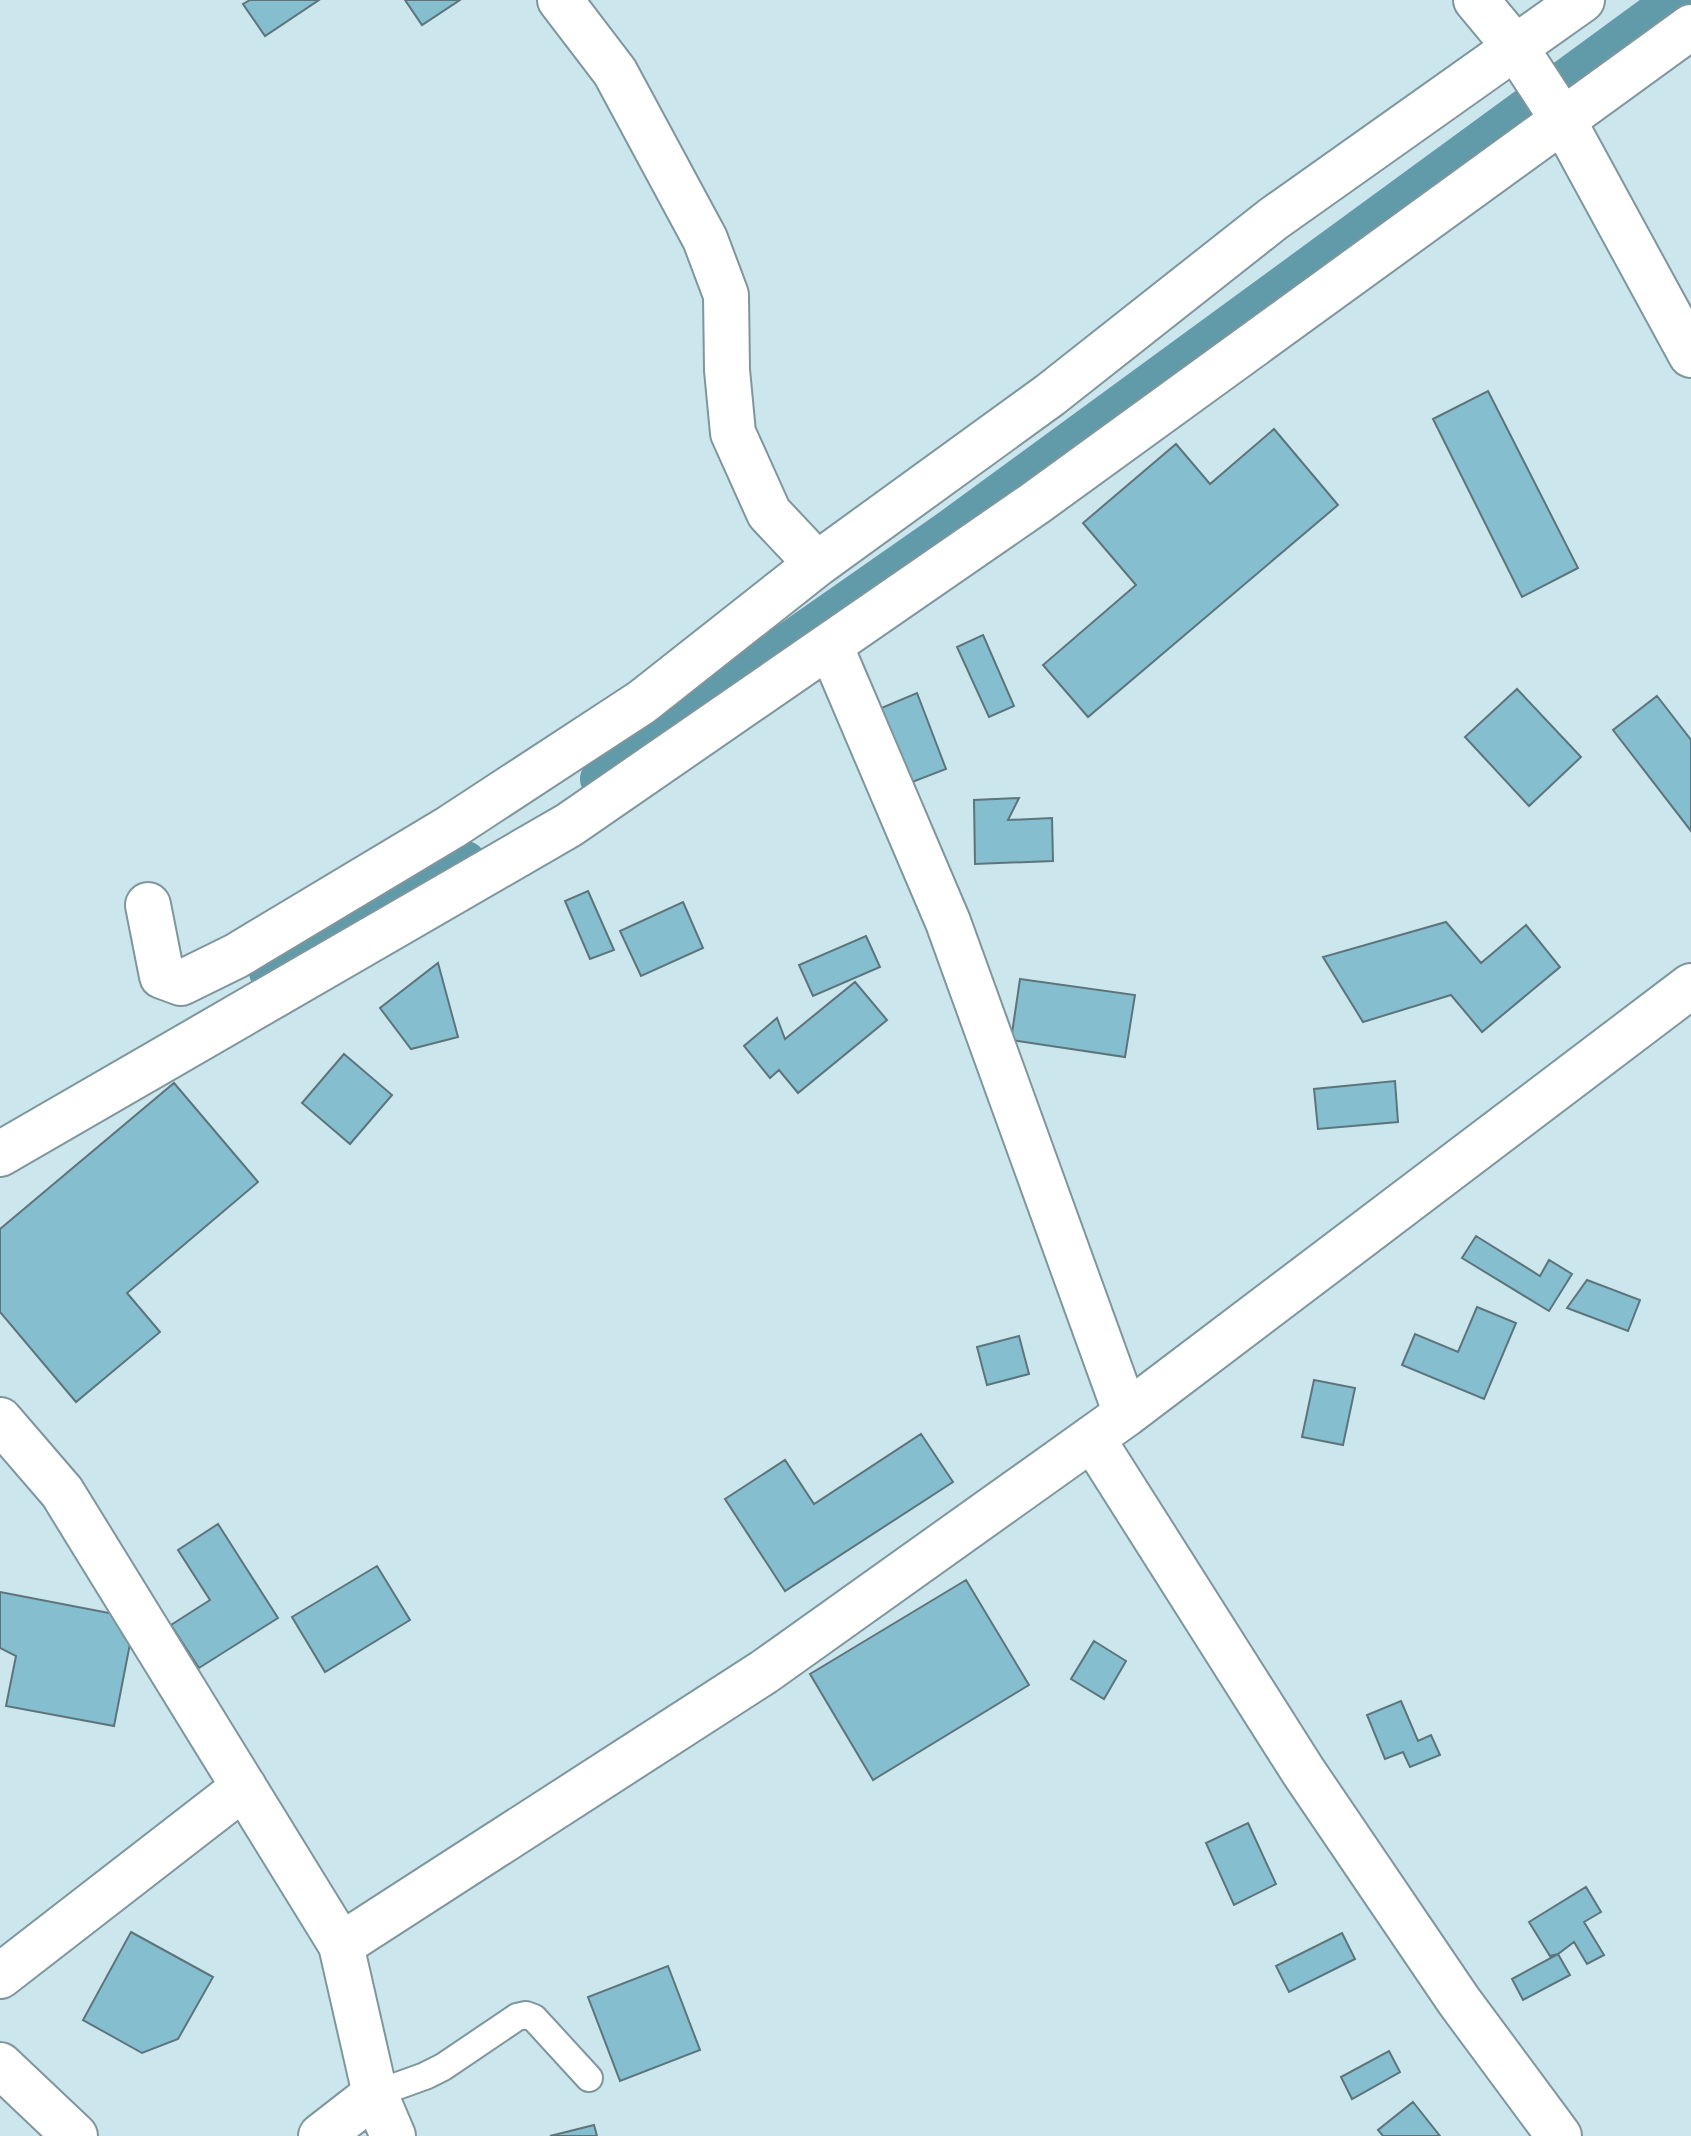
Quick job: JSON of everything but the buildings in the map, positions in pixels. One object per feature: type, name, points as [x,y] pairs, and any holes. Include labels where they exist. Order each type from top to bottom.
[{"type":"street","points":[[560,0],[615,72],[705,239],[726,295],[727,370],[733,433],[769,513],[817,564]]},
{"type":"street","points":[[1476,0],[1516,48],[1563,120],[1684,327]]},
{"type":"street","points":[[148,905],[162,976],[181,983],[236,956],[451,827],[642,702],[817,564],[1050,395],[1273,219],[1582,0]]},
{"type":"street","points":[[0,1154],[569,825],[1034,504],[1691,27]]},
{"type":"street","points":[[830,645],[948,922],[1109,1426],[1303,1771],[1459,2001],[1559,2136]]},
{"type":"street","points":[[341,1945],[764,1672],[1109,1426],[1691,986]]},
{"type":"street","points":[[0,1420],[62,1492],[341,1945],[375,2094],[393,2136]]},
{"type":"street","points":[[0,1976],[244,1787]]},
{"type":"street","points":[[0,2065],[75,2136]]},
{"type":"street","points":[[321,2136],[375,2094]]},
{"type":"lane","points":[[375,2094],[443,2067],[517,2017],[526,2015],[534,2018],[589,2078]]},
{"type":"waterway","points":[[602,779],[665,731],[951,531],[1677,0]]},
{"type":"waterway","points":[[271,972],[406,893],[465,863]]}]
